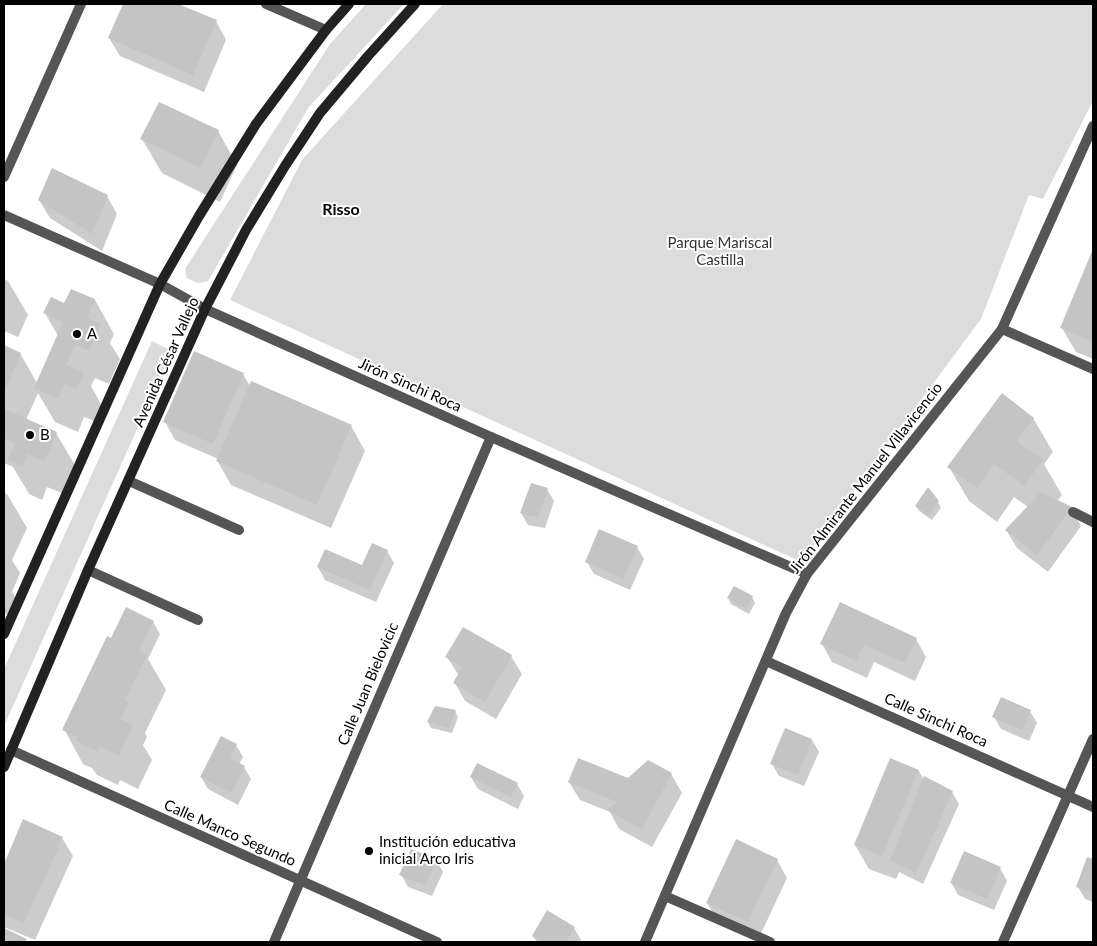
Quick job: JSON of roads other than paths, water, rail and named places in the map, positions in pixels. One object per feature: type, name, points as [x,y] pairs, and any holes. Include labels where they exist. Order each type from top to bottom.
[{"type":"main road","points":[[4,634],[160,284],[199,216],[256,124],[326,30],[348,4]]},
{"type":"main road","name":"Avenida César Vallejo","points":[[4,767],[88,570],[206,310],[246,230],[320,113],[414,4]]},
{"type":"street","points":[[4,177],[80,4]]},
{"type":"street","points":[[266,4],[326,30]]},
{"type":"street","name":"Jirón Almirante Manuel Villavicencio","points":[[645,942],[786,613],[807,574],[1002,329],[1093,126]]},
{"type":"street","name":"Jirón Sinchi Roca","points":[[4,215],[160,284],[206,310],[491,437],[807,574]]},
{"type":"street","points":[[1002,329],[1093,369]]},
{"type":"street","name":"Calle Juan Bielovicic","points":[[274,942],[491,437]]},
{"type":"street","points":[[129,481],[239,530]]},
{"type":"street","points":[[1073,512],[1093,522]]},
{"type":"street","points":[[88,570],[198,620]]},
{"type":"street","name":"Calle Sinchi Roca","points":[[766,661],[1093,807]]},
{"type":"street","points":[[1003,942],[1093,739]]},
{"type":"street","name":"Calle Manco Segundo","points":[[11,750],[437,942]]},
{"type":"street","points":[[665,896],[770,942]]},
{"type":"place","name":"A","points":[[77,334]]},
{"type":"place","name":"B","points":[[30,435]]},
{"type":"place","name":"Institución educativa inicial Arco Iris","points":[[369,851]]},
{"type":"district","name":"Risso","points":[[341,209]]},
{"type":"park label","name":"Parque Mariscal Castilla","points":[[720,252]]}]
